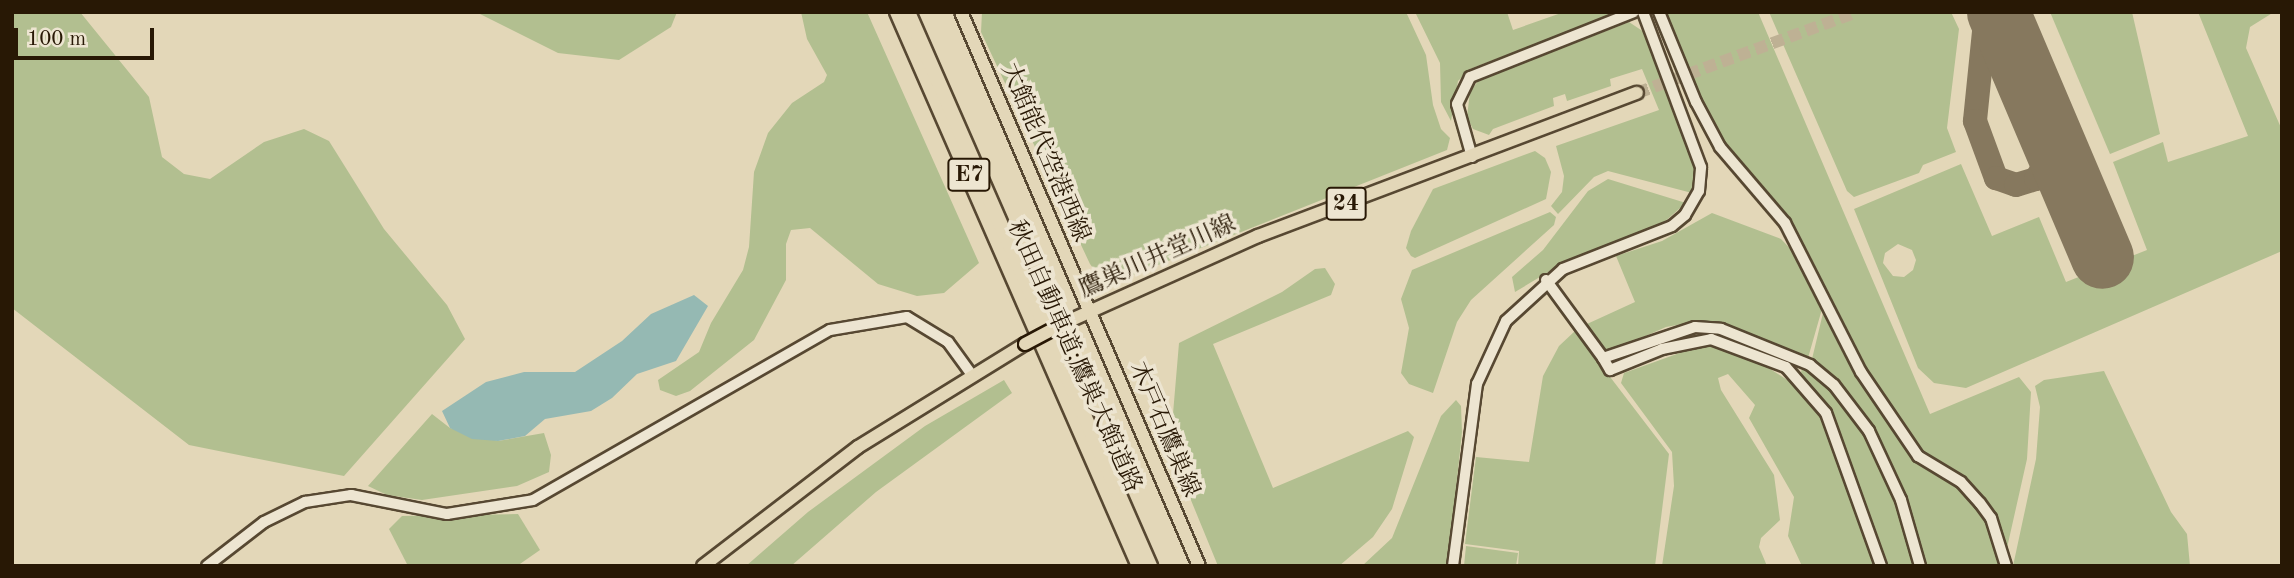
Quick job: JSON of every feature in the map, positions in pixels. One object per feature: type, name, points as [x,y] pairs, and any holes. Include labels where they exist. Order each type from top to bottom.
[{"type":"highway","name":"秋田自動車道;鷹巣大館道路","points":[[897,12],[1139,566]]},
{"type":"highway","name":"秋田自動車道;鷹巣大館道路","points":[[908,12],[1150,566]]},
{"type":"main road","name":"大館能代空港西線","points":[[961,12],[1089,310]]},
{"type":"main road","name":"鷹巣川井堂川線","points":[[703,566],[858,447],[972,374],[1089,310],[1258,236],[1637,93]]},
{"type":"main road","name":"木戸石鷹巣線","points":[[1089,310],[1199,566]]},
{"type":"street","points":[[1472,157],[1457,104],[1471,76],[1634,12]]},
{"type":"street","points":[[1453,566],[1483,363],[1506,321],[1546,280],[1672,226],[1685,215],[1699,191],[1701,167],[1643,12]]},
{"type":"street","points":[[1659,12],[1696,102],[1720,147],[1785,223],[1861,372],[1908,444],[1961,482],[1991,518],[2006,566]]},
{"type":"street","points":[[1546,280],[1610,370],[1662,349],[1711,339],[1786,367],[1826,413],[1881,566]]},
{"type":"street","points":[[209,565],[264,522],[305,502],[351,495],[447,514],[533,500],[830,330],[907,317],[948,342],[972,374]]},
{"type":"street","points":[[1603,358],[1695,327],[1721,329],[1810,365],[1834,385],[1869,430],[1901,500],[1920,566]]},
{"type":"green space","points":[[12,12],[80,12],[149,97],[162,157],[184,174],[210,179],[264,142],[304,129],[329,141],[384,229],[447,305],[465,339],[344,476],[189,445],[12,308]]},
{"type":"green space","points":[[476,12],[677,12],[671,27],[619,60],[558,53]]},
{"type":"green space","points":[[801,12],[867,12],[979,263],[944,293],[917,296],[878,284],[810,228],[791,230],[786,244],[786,280],[754,340],[690,391],[676,396],[660,390],[658,380],[699,352],[711,323],[743,270],[749,247],[754,172],[768,133],[792,103],[824,82],[827,75],[807,39]]},
{"type":"green space","points":[[982,12],[1406,12],[1426,55],[1433,105],[1441,129],[1450,138],[1447,150],[1118,281],[1099,276],[1090,264],[981,32]]},
{"type":"green space","points":[[1415,12],[1507,12],[1513,30],[1564,12],[1618,12],[1470,69],[1458,81],[1451,121],[1441,102],[1440,63]]},
{"type":"green space","points":[[1663,12],[1758,12],[1930,414],[2019,377],[2031,392],[2027,459],[2007,548],[1992,510],[1957,475],[1913,444],[1877,391],[1845,337],[1789,220],[1723,144],[1699,100]]},
{"type":"green space","points":[[1769,12],[1951,12],[1959,29],[1947,128],[1956,152],[1923,165],[1919,173],[1854,197],[1847,191]]},
{"type":"green space","points":[[2050,12],[2132,12],[2160,134],[2110,154]]},
{"type":"green space","points":[[2198,12],[2274,12],[2250,27],[2246,48],[2282,130],[2282,251],[1966,388],[1934,383],[1918,368],[1854,209],[1961,164],[1992,236],[2039,217],[2066,282],[2147,250],[2113,162],[2163,142],[2168,162],[2248,136]],"holes":[[[1898,244],[1912,250],[1916,260],[1913,270],[1904,277],[1893,276],[1883,263],[1885,253]]]},
{"type":"green space","points":[[1629,22],[1644,32],[1695,164],[1692,193],[1608,171],[1594,177],[1558,214],[1551,206],[1562,192],[1564,176],[1556,146],[1659,110],[1642,69],[1610,79],[1611,86],[1567,101],[1565,94],[1553,98],[1554,106],[1493,129],[1489,135],[1473,129],[1467,117],[1470,92],[1478,81]]},
{"type":"green space","points":[[1535,151],[1545,158],[1551,172],[1546,199],[1415,258],[1411,256],[1406,248],[1411,231],[1433,189]]},
{"type":"green space","points":[[1608,179],[1686,203],[1663,223],[1570,259],[1515,292],[1512,277],[1543,250],[1588,191]]},
{"type":"green space","points":[[1550,212],[1556,217],[1554,225],[1471,300],[1457,322],[1433,393],[1409,384],[1401,373],[1409,328],[1401,299],[1412,270]]},
{"type":"green space","points":[[1712,213],[1781,239],[1802,261],[1822,309],[1808,358],[1727,326],[1699,321],[1666,327],[1605,354],[1587,324],[1635,302],[1616,256],[1662,241]]},
{"type":"green space","points":[[1325,268],[1335,284],[1331,295],[1213,344],[1273,488],[1408,431],[1414,437],[1392,509],[1373,537],[1339,566],[1218,566],[1170,449],[1179,343],[1282,292],[1315,269]]},
{"type":"green space","points":[[1823,313],[1912,458],[1963,490],[1981,511],[1992,530],[2001,566],[1924,566],[1892,468],[1865,414],[1841,383],[1812,359]]},
{"type":"green space","points":[[1575,331],[1669,454],[1655,566],[1518,566],[1519,551],[1465,544],[1476,457],[1529,462],[1543,376],[1559,346]]},
{"type":"green space","points":[[1699,346],[1721,346],[1759,362],[1803,390],[1820,413],[1872,545],[1876,566],[1802,566],[1788,536],[1794,497],[1749,418],[1755,405],[1728,374],[1718,378],[1721,390],[1774,475],[1780,520],[1761,538],[1759,547],[1767,566],[1662,566],[1674,486],[1672,452],[1621,383],[1624,373]]},
{"type":"green space","points":[[1802,367],[1833,390],[1863,428],[1896,498],[1915,566],[1888,566],[1825,402],[1801,373]]},
{"type":"green space","points":[[2104,371],[2171,512],[2187,534],[2190,566],[2013,566],[2036,459],[2040,407],[2035,386],[2044,380]]},
{"type":"green space","points":[[1004,380],[1012,393],[876,492],[791,566],[746,566],[808,512],[925,426]]},
{"type":"green space","points":[[1456,400],[1461,406],[1462,432],[1448,566],[1362,566],[1392,538],[1441,416]]},
{"type":"green space","points":[[432,414],[450,428],[498,441],[544,433],[551,455],[549,472],[517,486],[422,500],[387,495],[368,486]]},
{"type":"green space","points":[[518,514],[540,550],[517,566],[408,566],[389,529],[402,516]]},
{"type":"green space","points":[[1466,546],[1518,553],[1516,566],[1464,566]]},
{"type":"water","points":[[694,295],[708,306],[676,361],[637,374],[612,398],[591,411],[545,419],[525,436],[498,441],[472,439],[450,428],[442,411],[486,382],[524,372],[575,372],[622,341],[651,314]]},
{"type":"taxiway","points":[[1986,12],[1975,121],[1996,178],[2016,185],[2036,179],[2048,160],[2052,140]]},
{"type":"runway","points":[[1998,12],[2102,257]]},
{"type":"tunnel","points":[[1637,93],[1857,12]]}]
